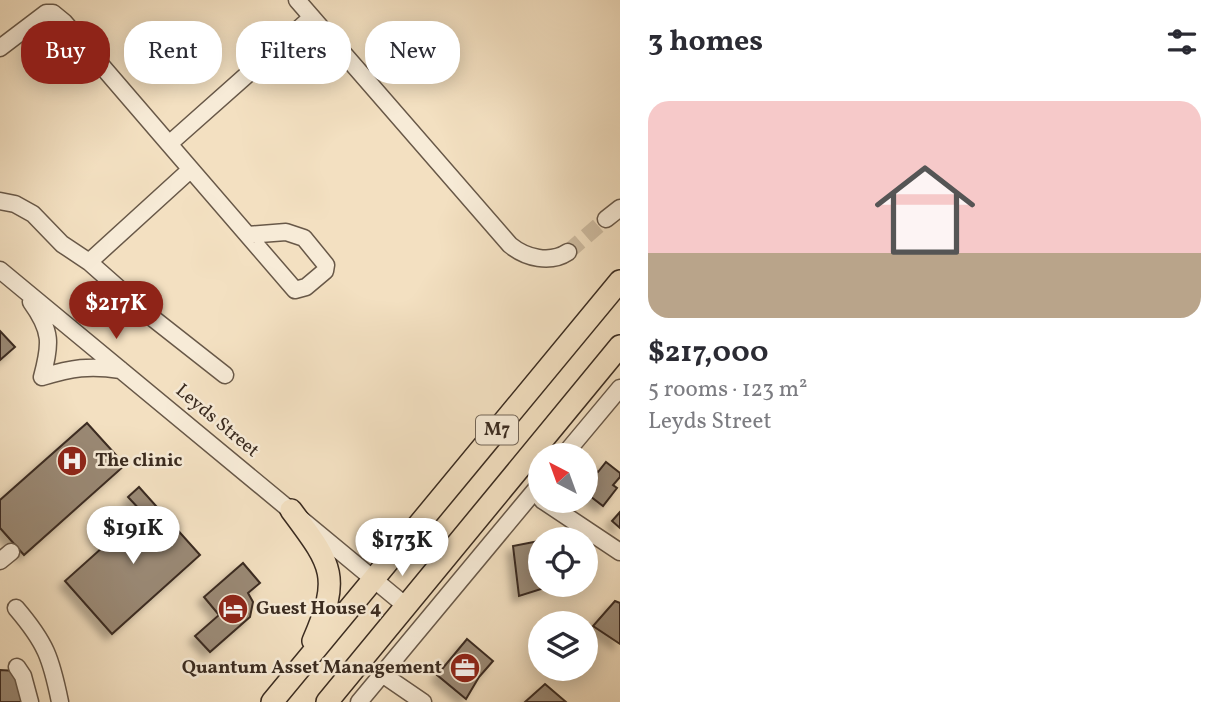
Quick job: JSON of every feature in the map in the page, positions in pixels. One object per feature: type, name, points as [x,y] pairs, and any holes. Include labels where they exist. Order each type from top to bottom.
[{"type":"main road","name":"M7","points":[[272,702],[620,281]]},
{"type":"main road","name":"M7","points":[[327,702],[620,346]]},
{"type":"main road","points":[[291,510],[319,548],[330,578],[326,611],[302,665]]},
{"type":"street","points":[[297,0],[510,245],[531,257],[558,257],[568,252]]},
{"type":"street","points":[[0,48],[46,13],[53,13],[64,22],[190,170],[247,235],[296,290],[306,286],[325,271],[326,265],[304,238],[286,232],[247,235]]},
{"type":"street","points":[[170,144],[312,17]]},
{"type":"street","points":[[89,262],[190,170]]},
{"type":"street","points":[[0,201],[15,204],[33,214],[62,244],[89,262],[225,375]]},
{"type":"street","points":[[606,219],[620,208]]},
{"type":"street","name":"Leyds Street","points":[[0,270],[406,606]]},
{"type":"street","points":[[19,286],[41,318],[48,335],[49,347],[42,377],[79,367],[99,366],[123,370]]},
{"type":"street","points":[[574,443],[620,388]]},
{"type":"street","points":[[359,702],[528,507]]},
{"type":"street","points":[[566,513],[620,552]]},
{"type":"street","points":[[16,608],[36,632],[52,662],[60,702]]},
{"type":"street","points":[[17,667],[23,676],[30,702]]},
{"type":"street","points":[[382,674],[423,702]]},
{"type":"building","points":[[0,331],[15,347],[0,360]]},
{"type":"building","points":[[87,423],[125,465],[24,555],[0,528],[0,500]]},
{"type":"building","points":[[606,462],[620,473],[613,485],[617,488],[603,506],[598,502],[598,472]]},
{"type":"building","points":[[139,487],[200,555],[112,634],[65,581],[142,512],[128,497]]},
{"type":"building","points":[[620,512],[620,528],[612,521]]},
{"type":"building","points":[[528,543],[528,593],[519,596],[513,546]]},
{"type":"building","name":"Guest House 4","points":[[243,563],[260,583],[248,593],[253,602],[250,617],[210,652],[195,636],[219,615],[204,597]]},
{"type":"building","points":[[615,601],[620,603],[620,644],[598,629],[598,620]]},
{"type":"building","name":"Quantum Asset Management","points":[[467,639],[493,661],[479,677],[466,699],[437,675]]},
{"type":"building","points":[[0,670],[16,671],[24,702],[0,702]]},
{"type":"building","points":[[545,684],[566,702],[525,702]]},
{"type":"tunnel","points":[[568,252],[606,219]]},
{"type":"place","name":"The clinic","points":[[72,461]]},
{"type":"place","name":"Guest House 4","points":[[233,609]]},
{"type":"place","name":"Quantum Asset Management","points":[[465,668]]}]
